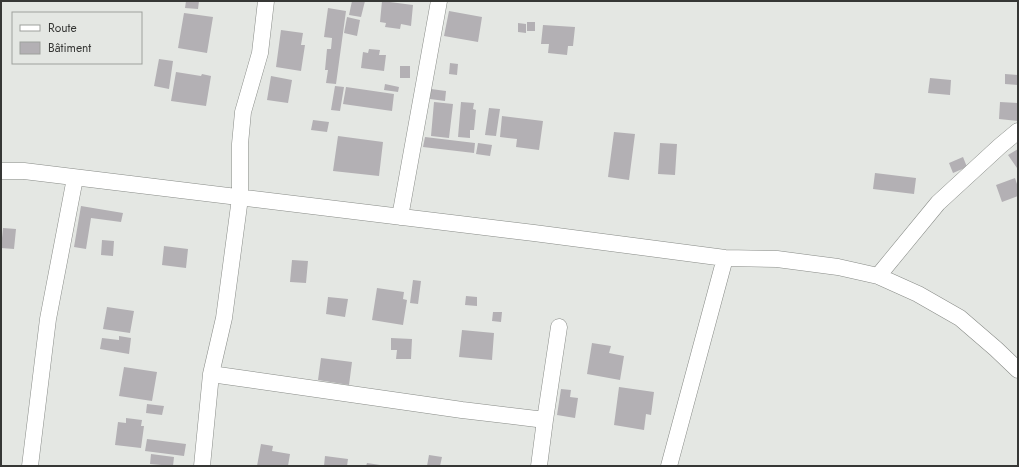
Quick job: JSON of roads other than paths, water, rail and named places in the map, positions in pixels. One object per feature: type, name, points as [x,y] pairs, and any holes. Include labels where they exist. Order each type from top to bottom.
[{"type":"street","points":[[202,466],[211,374],[224,318],[240,198],[240,144],[243,112],[260,53],[266,1]]},
{"type":"street","points":[[400,217],[439,1]]},
{"type":"street","points":[[878,276],[938,203],[1018,131]]},
{"type":"street","points":[[1,171],[24,171],[534,233],[725,258],[777,259],[838,267],[878,276],[918,294],[960,318],[1018,370]]},
{"type":"street","points":[[30,466],[48,319],[75,178]]},
{"type":"street","points":[[669,466],[725,258]]},
{"type":"street","points":[[539,466],[559,327]]},
{"type":"street","points":[[211,374],[454,409],[545,420]]}]
